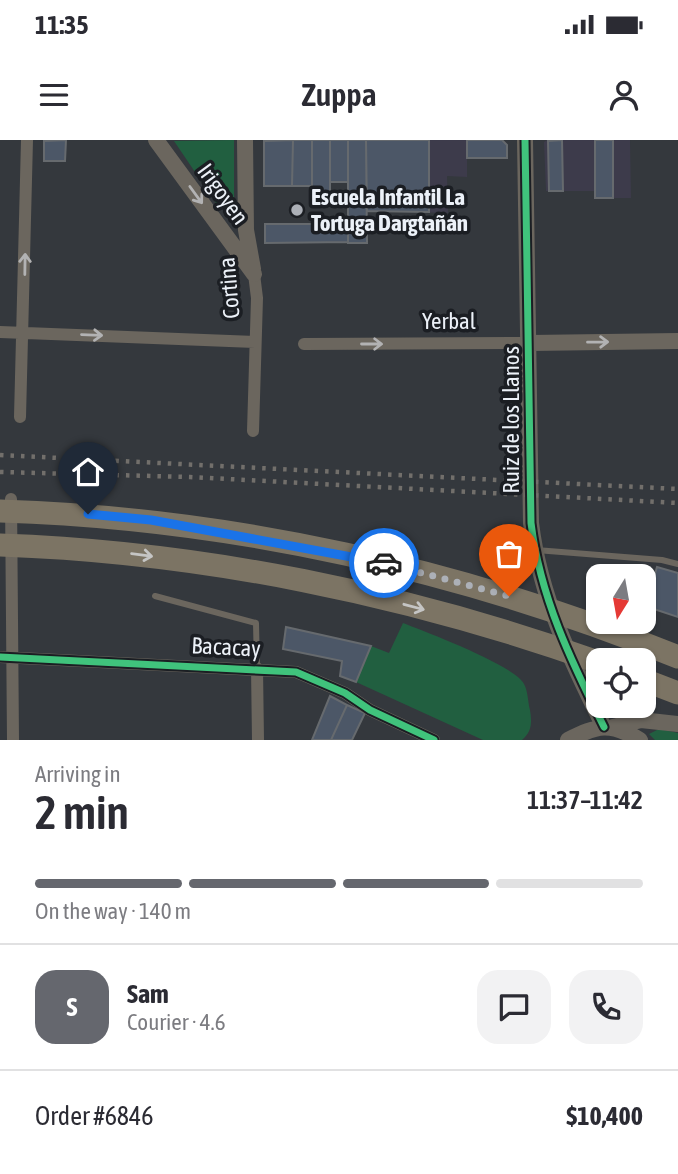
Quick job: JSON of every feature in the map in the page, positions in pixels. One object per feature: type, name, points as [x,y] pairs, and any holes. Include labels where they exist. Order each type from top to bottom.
[{"type":"highway","points":[[6,505],[151,520],[359,557],[531,602],[678,657]]},
{"type":"highway","points":[[0,545],[144,554],[290,578],[359,592],[530,638],[586,658]]},
{"type":"highway","points":[[656,685],[678,693]]},
{"type":"street","points":[[20,417],[27,140]]},
{"type":"street","name":"Irigoyen","points":[[156,140],[254,274]]},
{"type":"street","name":"Cortina","points":[[245,140],[246,230],[257,298],[253,431]]},
{"type":"street","name":"Ruiz de los Llanos","points":[[525,140],[531,523],[534,550],[558,631],[608,727]]},
{"type":"street","points":[[226,236],[240,237],[246,230]]},
{"type":"street","points":[[0,332],[255,342]]},
{"type":"street","name":"Yerbal","points":[[304,344],[678,341]]},
{"type":"street","points":[[6,505],[6,657],[13,740]]},
{"type":"street","name":"Bacacay","points":[[6,657],[257,668],[305,674],[434,740]]},
{"type":"street","points":[[257,668],[258,740]]},
{"type":"street","points":[[568,740],[608,727],[642,720],[678,724]]},
{"type":"street","points":[[608,727],[640,740]]},
{"type":"lane","points":[[534,550],[662,560],[678,564]]},
{"type":"lane","points":[[155,596],[256,624],[257,668]]},
{"type":"shaded area","points":[[265,140],[502,140],[507,144],[507,158],[467,158],[467,177],[447,176],[448,213],[367,211],[367,243],[348,243],[348,182],[331,182],[330,196],[312,196],[312,186],[264,186]]},
{"type":"shaded area","points":[[630,140],[631,198],[613,198],[595,191],[546,191],[544,142]]},
{"type":"green space","points":[[234,140],[234,211],[218,206],[174,141]]},
{"type":"green space","points":[[403,623],[468,650],[517,676],[524,684],[531,714],[528,734],[522,740],[483,740],[356,682],[371,646],[389,653]]},
{"type":"green space","points":[[659,729],[678,733],[678,740],[655,740],[649,734]]},
{"type":"building","points":[[66,140],[65,161],[44,161],[44,141]]},
{"type":"building","points":[[293,140],[292,186],[264,186],[264,141]]},
{"type":"building","points":[[293,140],[312,140],[312,186],[292,186]]},
{"type":"building","points":[[312,140],[330,140],[330,196],[312,196]]},
{"type":"building","points":[[330,140],[348,140],[348,182],[330,182]]},
{"type":"building","points":[[348,140],[366,140],[367,243],[348,243]]},
{"type":"building","points":[[366,140],[429,140],[429,212],[367,211]]},
{"type":"building","points":[[467,140],[502,140],[507,145],[507,158],[467,158]]},
{"type":"building","points":[[562,140],[563,191],[549,191],[548,141]]},
{"type":"building","points":[[595,140],[613,140],[613,198],[595,198]]},
{"type":"building","points":[[265,224],[348,224],[348,242],[265,243]]},
{"type":"building","points":[[657,567],[678,573],[678,617],[656,610]]},
{"type":"building","points":[[286,627],[371,646],[356,682],[340,676],[342,661],[283,649]]},
{"type":"building","points":[[330,696],[347,705],[331,740],[312,740]]},
{"type":"building","points":[[347,705],[365,713],[352,740],[331,740]]},
{"type":"railway","points":[[0,455],[678,489]]},
{"type":"railway","points":[[0,472],[190,477],[678,503]]},
{"type":"cycle path","points":[[525,140],[531,523],[549,603],[604,727]]},
{"type":"cycle path","points":[[0,657],[296,672],[345,693],[370,710],[434,740]]},
{"type":"way so far","points":[[384,563],[509,596]]},
{"type":"place","name":"Escuela Infantil La Tortuga Dargtañán","points":[[297,210]]},
{"type":"route","points":[[88,514],[151,520],[384,563]]}]
